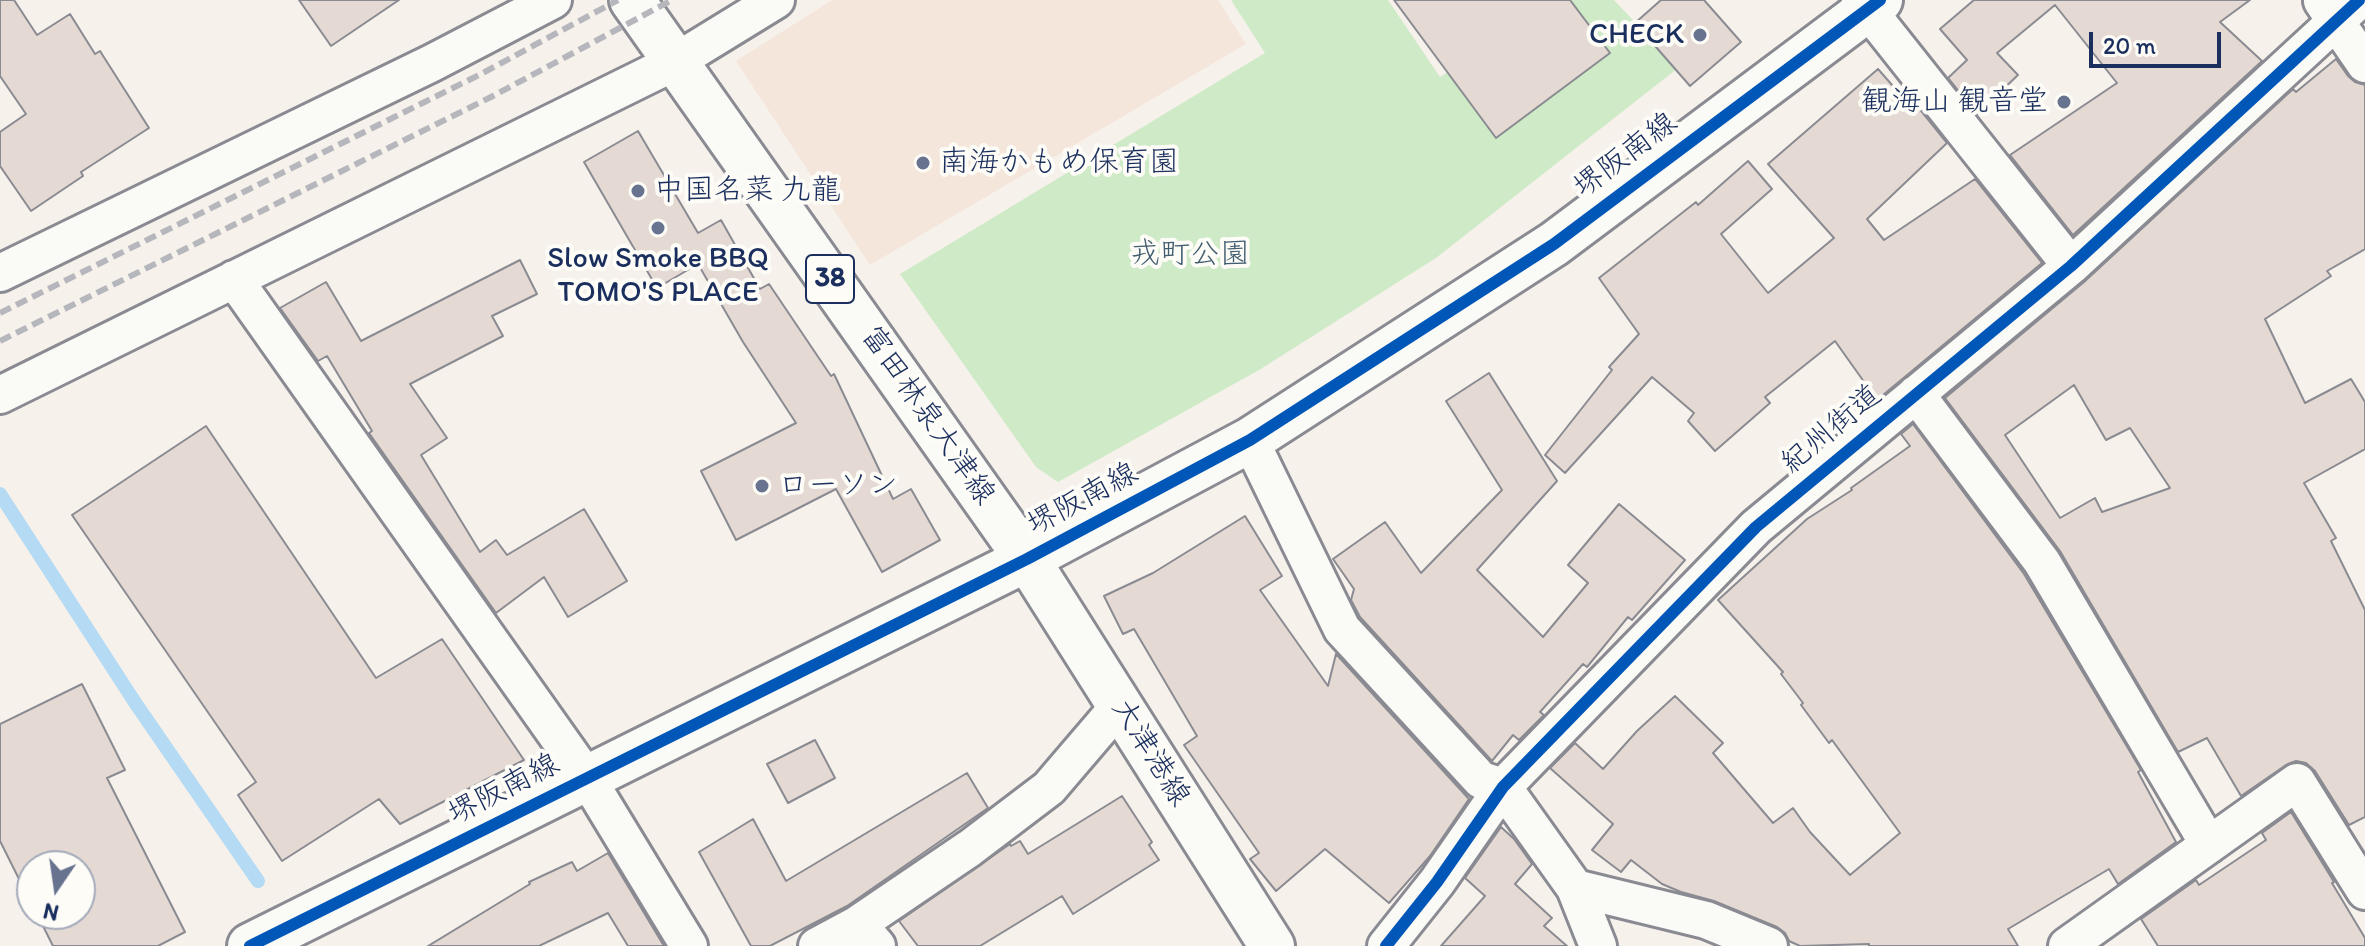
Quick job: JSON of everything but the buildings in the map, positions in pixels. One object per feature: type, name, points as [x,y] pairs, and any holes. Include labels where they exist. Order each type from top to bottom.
[{"type":"main road","name":"富田林泉大津線","points":[[632,0],[1027,559]]},
{"type":"main road","name":"堺阪南線","points":[[250,946],[1027,559],[1250,440],[1554,244],[1869,3]]},
{"type":"main road","name":"大津港線","points":[[1027,559],[1272,946]]},
{"type":"street","points":[[0,273],[432,63],[553,0]]},
{"type":"street","points":[[0,395],[675,62],[776,0]]},
{"type":"street","points":[[1869,3],[2071,266]]},
{"type":"street","points":[[2338,7],[2365,64]]},
{"type":"street","name":"紀州街道","points":[[1386,946],[1437,882],[1503,787],[1756,527],[2071,266],[2338,7]]},
{"type":"street","points":[[234,279],[587,778],[689,946]]},
{"type":"street","points":[[1916,394],[2042,562],[2209,845]]},
{"type":"street","points":[[1250,440],[1342,629],[1481,780],[1503,787],[1575,888],[1598,946]]},
{"type":"street","points":[[817,946],[868,935],[970,848],[1049,788],[1120,705]]},
{"type":"street","points":[[2067,946],[2297,782],[2365,891]]},
{"type":"street","points":[[1575,888],[1706,920],[1769,946]]},
{"type":"shaded area","name":"南海かもめ保育園","points":[[832,0],[1218,0],[1246,44],[870,265],[736,61]]},
{"type":"green space","name":"戎町公園","points":[[1231,0],[1388,0],[1440,77],[1566,0],[1614,0],[1678,68],[1436,258],[1259,370],[1058,482],[1036,467],[900,274],[1265,53]]},
{"type":"waterway","points":[[0,494],[136,704],[258,881]]},
{"type":"railway","points":[[0,313],[481,74],[618,0]]},
{"type":"railway","points":[[0,341],[493,96],[672,0]]},
{"type":"cycle path","points":[[250,946],[1027,559],[1250,440],[1554,244],[1880,0]]},
{"type":"cycle path","points":[[1386,946],[1437,882],[1503,787],[1756,527],[2071,266],[2359,0]]},
{"type":"place","name":"CHECK","points":[[1700,35]]},
{"type":"place","name":"観海山 観音堂","points":[[2064,102]]},
{"type":"place","name":"南海かもめ保育園","points":[[923,163]]},
{"type":"place","name":"中国名菜 九龍","points":[[638,191]]},
{"type":"place","name":"Slow Smoke BBQ TOMO'S PLACE","points":[[658,228]]},
{"type":"place","name":"ローソン","points":[[762,486]]}]
